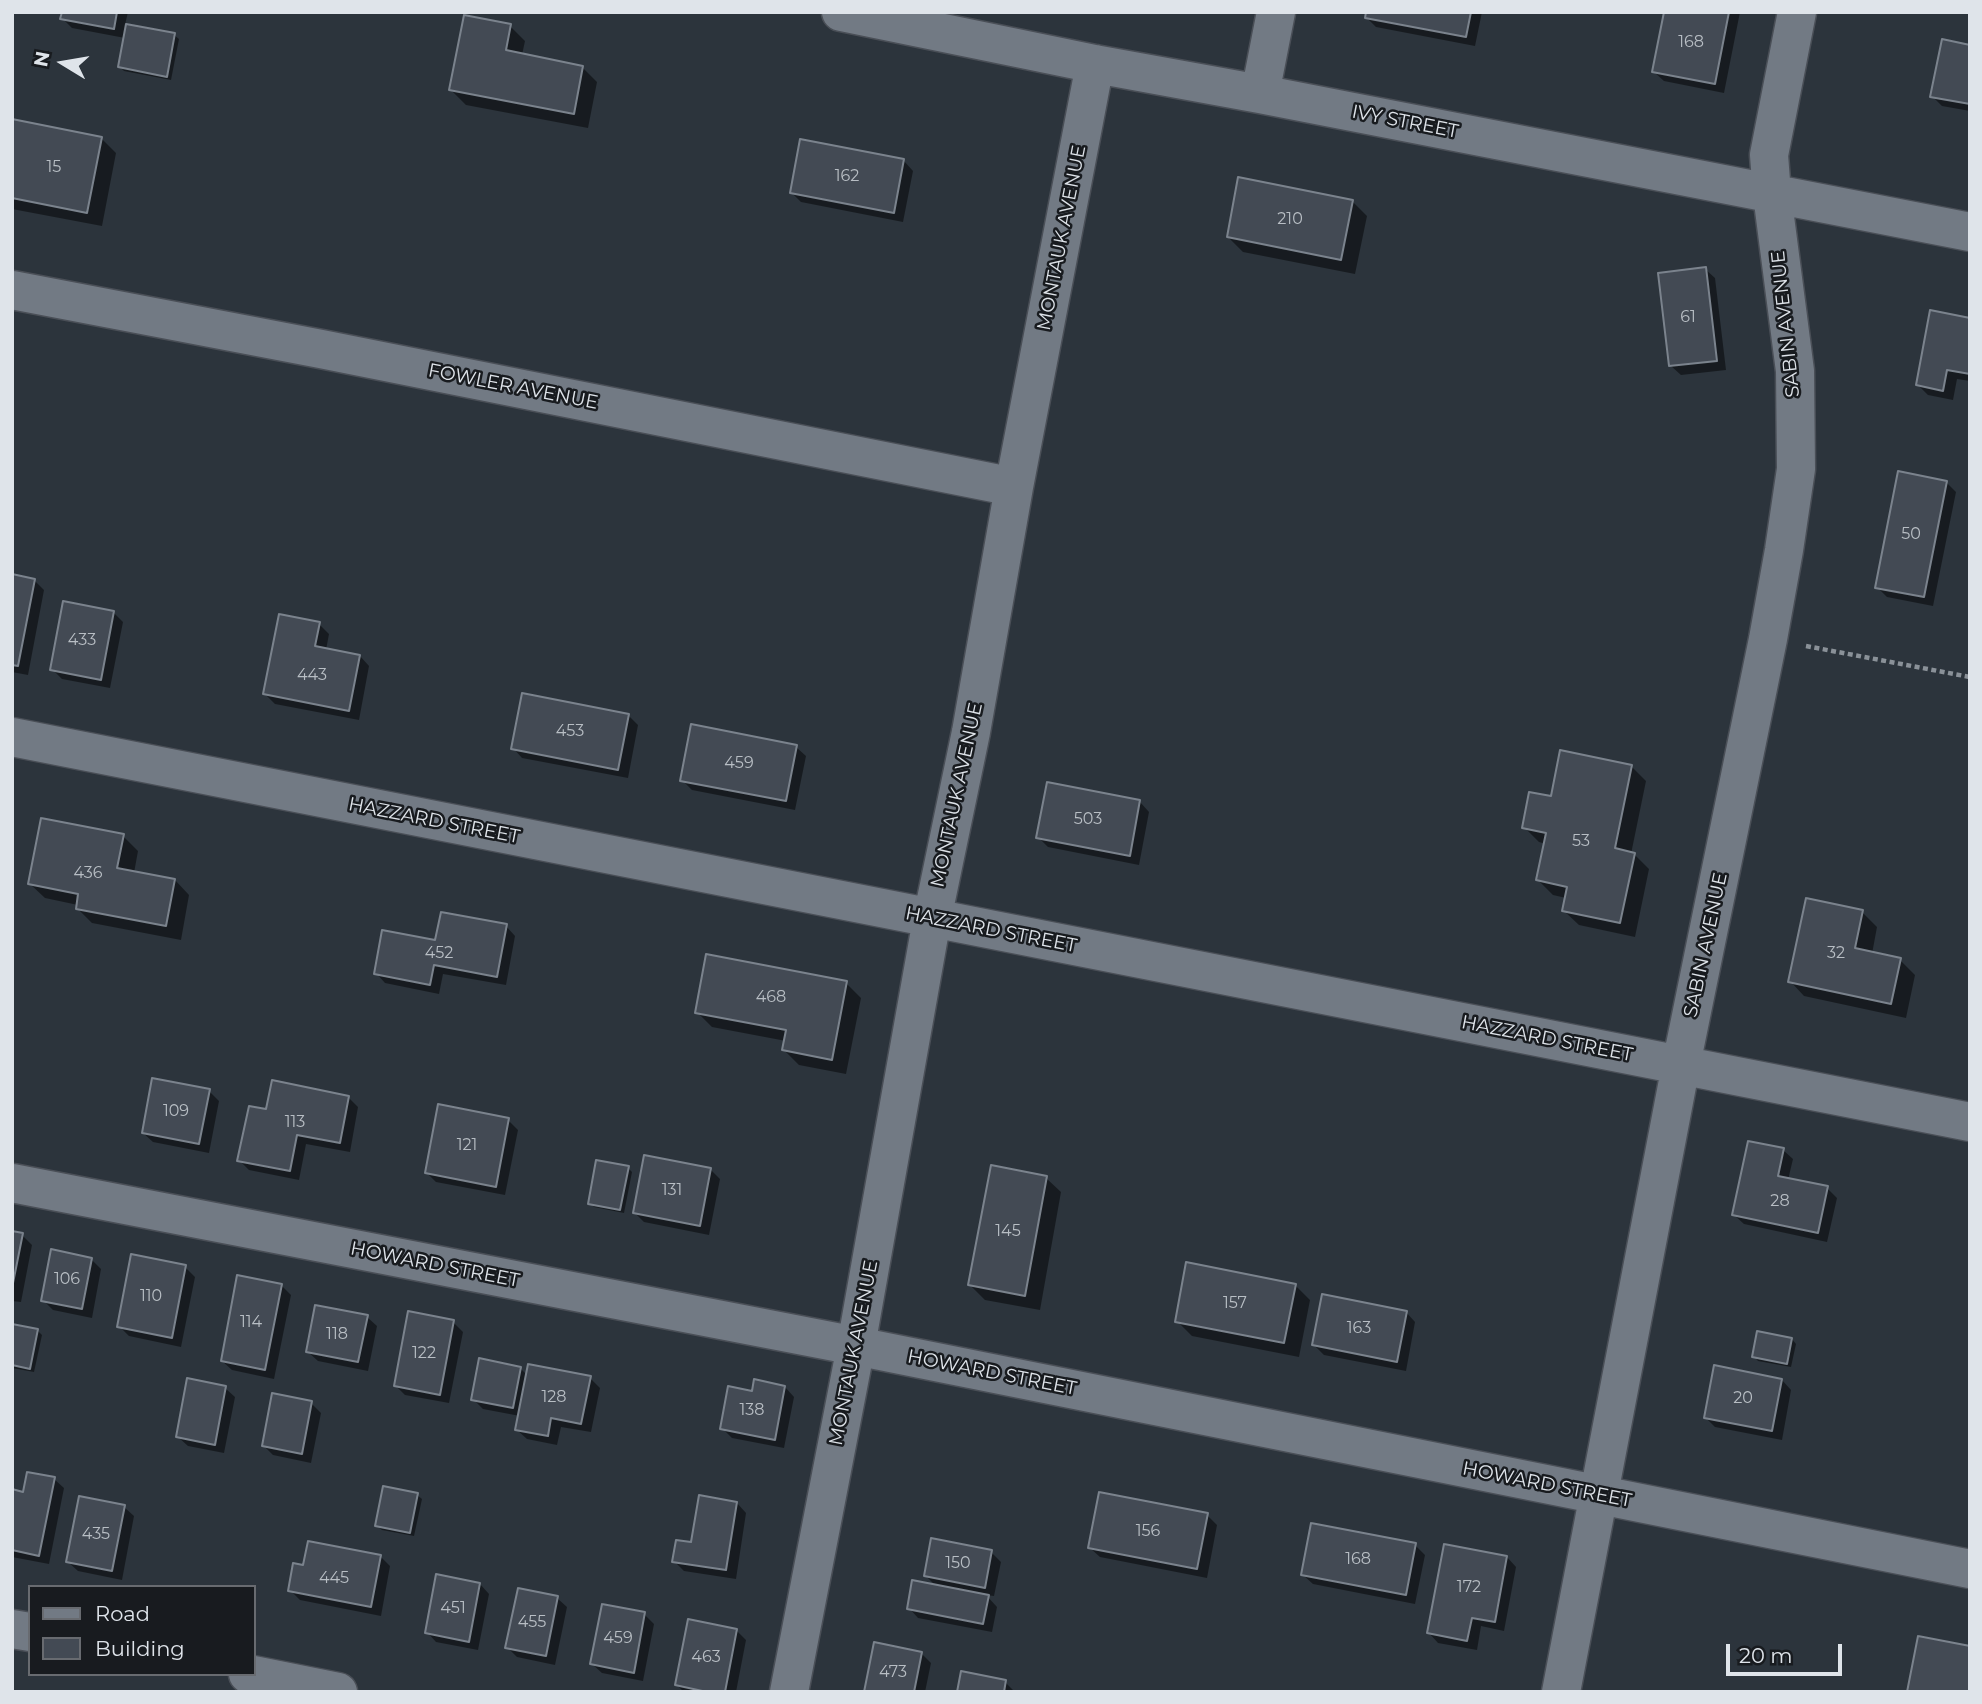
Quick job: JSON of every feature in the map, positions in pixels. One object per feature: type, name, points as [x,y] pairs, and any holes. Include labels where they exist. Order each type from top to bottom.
[{"type":"street","name":"IVY STREET","points":[[841,12],[1096,64],[1970,232]]},
{"type":"street","points":[[1260,94],[1276,12]]},
{"type":"street","name":"SABIN AVENUE","points":[[1561,1692],[1681,1065],[1768,639],[1796,469],[1795,371],[1769,155],[1797,12]]},
{"type":"street","name":"MONTAUK AVENUE","points":[[789,1692],[856,1346],[932,919],[971,733],[1014,487],[1096,64]]},
{"type":"street","name":"FOWLER AVENUE","points":[[12,290],[1014,487]]},
{"type":"street","name":"HAZZARD STREET","points":[[12,737],[1970,1122]]},
{"type":"street","name":"HOWARD STREET","points":[[12,1183],[856,1346],[1970,1569]]},
{"type":"street","points":[[256,1676],[338,1692]]},
{"type":"path","points":[[1768,639],[1970,677]]},
{"type":"building","points":[[62,12],[117,12],[114,29],[60,19]]},
{"type":"building","points":[[1366,12],[1471,12],[1466,37],[1365,18]]},
{"type":"building","points":[[1664,12],[1729,12],[1715,84],[1652,72]]},
{"type":"building","points":[[464,15],[511,24],[506,50],[583,66],[574,114],[449,90]]},
{"type":"building","points":[[126,24],[175,33],[167,77],[118,67]]},
{"type":"building","points":[[1942,39],[1970,45],[1970,104],[1930,97]]},
{"type":"building","points":[[12,119],[102,137],[87,213],[12,198]]},
{"type":"building","points":[[800,139],[904,159],[894,213],[790,193]]},
{"type":"building","points":[[1238,177],[1353,200],[1341,260],[1227,237]]},
{"type":"building","points":[[1706,267],[1717,361],[1669,366],[1658,273]]},
{"type":"building","points":[[1930,310],[1970,318],[1970,374],[1947,370],[1943,391],[1916,385]]},
{"type":"building","points":[[1898,471],[1947,481],[1924,597],[1875,588]]},
{"type":"building","points":[[12,574],[35,579],[18,666],[12,665]]},
{"type":"building","points":[[63,601],[114,611],[101,680],[50,670]]},
{"type":"building","points":[[279,614],[320,622],[315,646],[360,655],[349,711],[263,694]]},
{"type":"building","points":[[522,693],[629,714],[618,770],[511,749]]},
{"type":"building","points":[[691,724],[797,745],[786,801],[680,781]]},
{"type":"building","points":[[1560,750],[1632,765],[1615,848],[1635,853],[1620,923],[1562,911],[1567,887],[1536,880],[1546,833],[1522,828],[1529,792],[1551,796]]},
{"type":"building","points":[[1047,782],[1140,800],[1130,856],[1036,838]]},
{"type":"building","points":[[41,818],[124,834],[117,868],[175,879],[166,926],[76,909],[78,894],[28,884]]},
{"type":"building","points":[[1806,898],[1863,910],[1855,948],[1901,958],[1891,1004],[1788,982]]},
{"type":"building","points":[[441,912],[507,924],[497,977],[434,965],[430,985],[374,974],[382,930],[435,940]]},
{"type":"building","points":[[706,954],[847,981],[832,1060],[782,1050],[786,1030],[695,1013]]},
{"type":"building","points":[[152,1078],[210,1089],[199,1144],[142,1133]]},
{"type":"building","points":[[272,1080],[349,1096],[340,1143],[297,1135],[290,1171],[237,1161],[249,1106],[266,1109]]},
{"type":"building","points":[[438,1104],[509,1118],[496,1187],[425,1173]]},
{"type":"building","points":[[1748,1141],[1784,1148],[1778,1176],[1828,1186],[1818,1233],[1732,1215]]},
{"type":"building","points":[[644,1155],[711,1168],[700,1226],[633,1213]]},
{"type":"building","points":[[596,1160],[629,1166],[620,1210],[588,1204]]},
{"type":"building","points":[[991,1165],[1047,1176],[1025,1296],[968,1285]]},
{"type":"building","points":[[12,1231],[23,1233],[12,1288]]},
{"type":"building","points":[[51,1249],[92,1258],[82,1309],[41,1301]]},
{"type":"building","points":[[131,1254],[186,1265],[172,1338],[117,1327]]},
{"type":"building","points":[[1186,1262],[1296,1284],[1284,1343],[1175,1322]]},
{"type":"building","points":[[237,1275],[282,1284],[265,1370],[221,1361]]},
{"type":"building","points":[[1322,1294],[1407,1311],[1397,1362],[1312,1345]]},
{"type":"building","points":[[315,1305],[368,1315],[358,1362],[306,1352]]},
{"type":"building","points":[[408,1311],[454,1320],[440,1395],[394,1386]]},
{"type":"building","points":[[12,1324],[38,1329],[30,1369],[12,1365]]},
{"type":"building","points":[[1757,1331],[1792,1338],[1787,1364],[1752,1357]]},
{"type":"building","points":[[479,1358],[521,1367],[513,1408],[471,1400]]},
{"type":"building","points":[[528,1364],[591,1376],[581,1424],[551,1418],[548,1436],[515,1430]]},
{"type":"building","points":[[1714,1365],[1782,1379],[1772,1431],[1704,1418]]},
{"type":"building","points":[[187,1378],[226,1386],[215,1445],[176,1437]]},
{"type":"building","points":[[754,1379],[785,1386],[775,1440],[720,1429],[728,1386],[752,1391]]},
{"type":"building","points":[[272,1393],[312,1401],[302,1454],[262,1446]]},
{"type":"building","points":[[27,1472],[55,1477],[39,1556],[12,1550],[12,1489],[23,1492]]},
{"type":"building","points":[[383,1486],[418,1493],[410,1533],[375,1526]]},
{"type":"building","points":[[1099,1492],[1208,1513],[1197,1569],[1088,1548]]},
{"type":"building","points":[[699,1495],[737,1502],[726,1570],[672,1562],[676,1540],[691,1542]]},
{"type":"building","points":[[79,1496],[125,1505],[112,1571],[66,1562]]},
{"type":"building","points":[[1311,1523],[1416,1543],[1406,1595],[1301,1575]]},
{"type":"building","points":[[931,1538],[992,1550],[985,1588],[924,1576]]},
{"type":"building","points":[[308,1541],[381,1555],[371,1607],[288,1591],[293,1563],[303,1565]]},
{"type":"building","points":[[1444,1544],[1507,1556],[1495,1622],[1472,1618],[1467,1641],[1427,1633]]},
{"type":"building","points":[[436,1574],[480,1583],[469,1642],[425,1633]]},
{"type":"building","points":[[912,1580],[989,1595],[983,1624],[907,1609]]},
{"type":"building","points":[[518,1588],[558,1596],[546,1656],[505,1648]]},
{"type":"building","points":[[602,1604],[645,1612],[634,1673],[590,1664]]},
{"type":"building","points":[[688,1619],[737,1629],[725,1692],[707,1692],[675,1685]]},
{"type":"building","points":[[1918,1636],[1970,1646],[1970,1692],[1907,1692]]},
{"type":"building","points":[[874,1642],[922,1652],[914,1692],[864,1692]]},
{"type":"building","points":[[961,1671],[1006,1680],[1004,1692],[957,1692]]}]
